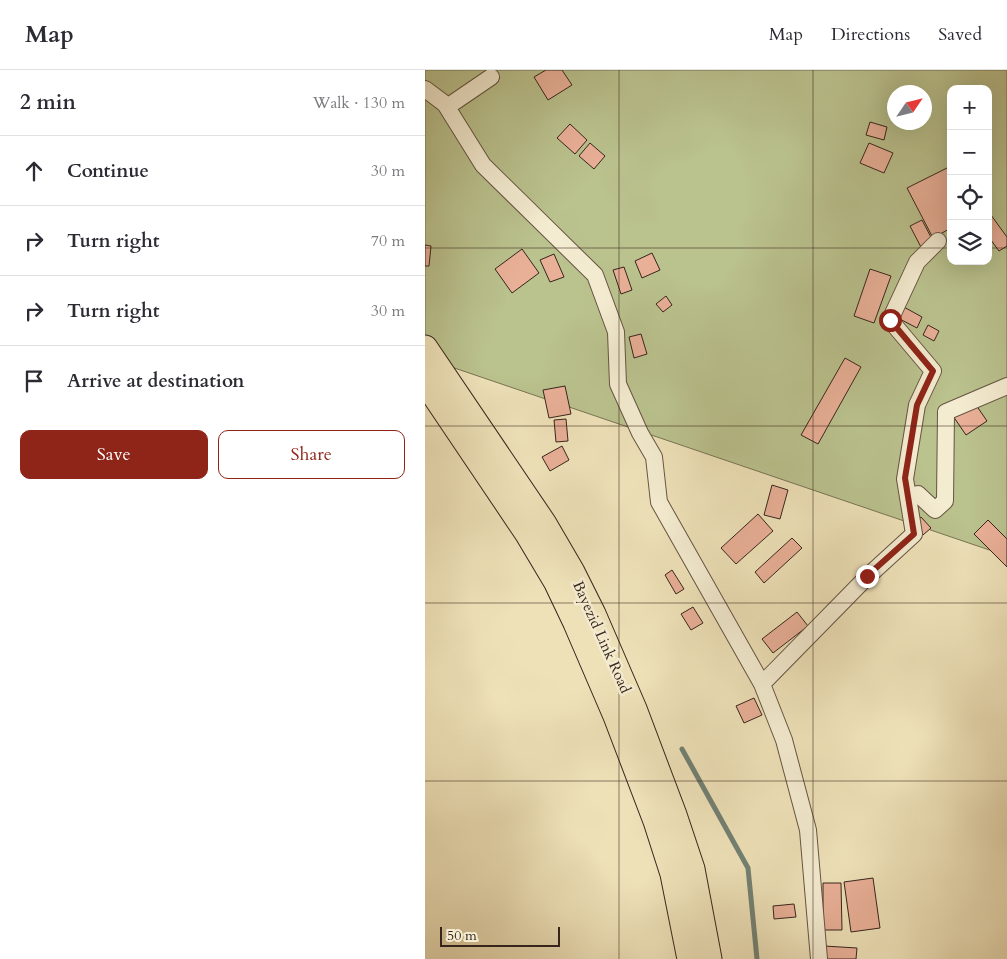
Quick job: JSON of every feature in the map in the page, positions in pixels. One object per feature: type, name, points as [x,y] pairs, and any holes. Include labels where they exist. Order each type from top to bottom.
[{"type":"main road","name":"Bayezid Link Road","points":[[425,348],[544,524],[572,572],[593,614],[634,709],[674,814],[692,869],[709,959]]},
{"type":"main road","name":"Bayezid Link Road","points":[[425,381],[528,534],[556,581],[576,623],[617,716],[656,821],[673,874],[690,959]]},
{"type":"street","points":[[447,107],[491,77]]},
{"type":"street","points":[[425,89],[447,107],[483,165],[595,274],[616,332],[618,384],[640,433],[654,458],[659,502],[762,684],[784,740],[809,830],[819,959]]},
{"type":"street","points":[[762,684],[867,576],[914,534],[905,478],[917,405],[933,371],[890,320],[917,262],[938,241]]},
{"type":"street","points":[[907,496],[918,494],[935,510],[945,500],[946,412],[1007,386]]},
{"type":"green space","points":[[425,70],[1007,70],[1007,556],[425,358]]},
{"type":"building","points":[[546,70],[562,70],[572,85],[548,100],[534,77]]},
{"type":"building","points":[[870,122],[887,127],[884,140],[866,135]]},
{"type":"building","points":[[570,124],[587,140],[575,154],[557,138]]},
{"type":"building","points":[[590,143],[605,156],[594,169],[579,156]]},
{"type":"building","points":[[869,143],[893,153],[884,173],[860,163]]},
{"type":"building","points":[[947,168],[947,230],[933,238],[907,188]]},
{"type":"building","points":[[992,216],[1007,237],[1007,246],[999,251],[992,241]]},
{"type":"building","points":[[922,220],[934,243],[922,249],[910,226]]},
{"type":"building","points":[[425,245],[431,246],[429,266],[425,266]]},
{"type":"building","points":[[522,249],[539,273],[512,293],[495,269]]},
{"type":"building","points":[[652,253],[660,270],[642,278],[635,261]]},
{"type":"building","points":[[554,254],[564,277],[550,282],[540,260]]},
{"type":"building","points":[[624,267],[632,290],[621,294],[613,270]]},
{"type":"building","points":[[870,269],[891,276],[874,323],[854,316]]},
{"type":"building","points":[[666,296],[672,305],[663,312],[656,304]]},
{"type":"building","points":[[902,306],[922,317],[917,328],[896,317]]},
{"type":"building","points":[[928,325],[939,331],[934,341],[923,335]]},
{"type":"building","points":[[641,334],[647,354],[634,358],[629,337]]},
{"type":"building","points":[[845,358],[861,367],[818,444],[801,435]]},
{"type":"building","points":[[565,386],[571,414],[549,418],[543,390]]},
{"type":"building","points":[[974,402],[987,421],[966,435],[953,416]]},
{"type":"building","points":[[566,419],[568,441],[556,442],[554,420]]},
{"type":"building","points":[[562,446],[569,460],[550,471],[542,457]]},
{"type":"building","points":[[772,485],[788,490],[780,519],[764,515]]},
{"type":"building","points":[[758,514],[773,531],[736,564],[721,548]]},
{"type":"building","points":[[921,517],[931,528],[923,535],[913,524]]},
{"type":"building","points":[[988,520],[1007,539],[1007,567],[974,534]]},
{"type":"building","points":[[792,538],[802,548],[764,583],[755,572]]},
{"type":"building","points":[[672,570],[684,589],[676,594],[665,575]]},
{"type":"building","points":[[693,607],[703,623],[691,630],[681,614]]},
{"type":"building","points":[[797,612],[808,626],[773,653],[762,639]]},
{"type":"building","points":[[754,698],[762,715],[744,723],[736,706]]},
{"type":"building","points":[[873,878],[880,928],[851,932],[844,882]]},
{"type":"building","points":[[823,883],[841,883],[842,930],[823,930]]},
{"type":"building","points":[[794,904],[796,917],[774,919],[773,906]]},
{"type":"building","points":[[824,946],[857,948],[856,959],[824,959]]},
{"type":"waterway","points":[[682,749],[748,868],[757,959]]},
{"type":"route","points":[[867,576],[914,534],[905,478],[917,405],[933,371],[890,320]]}]
